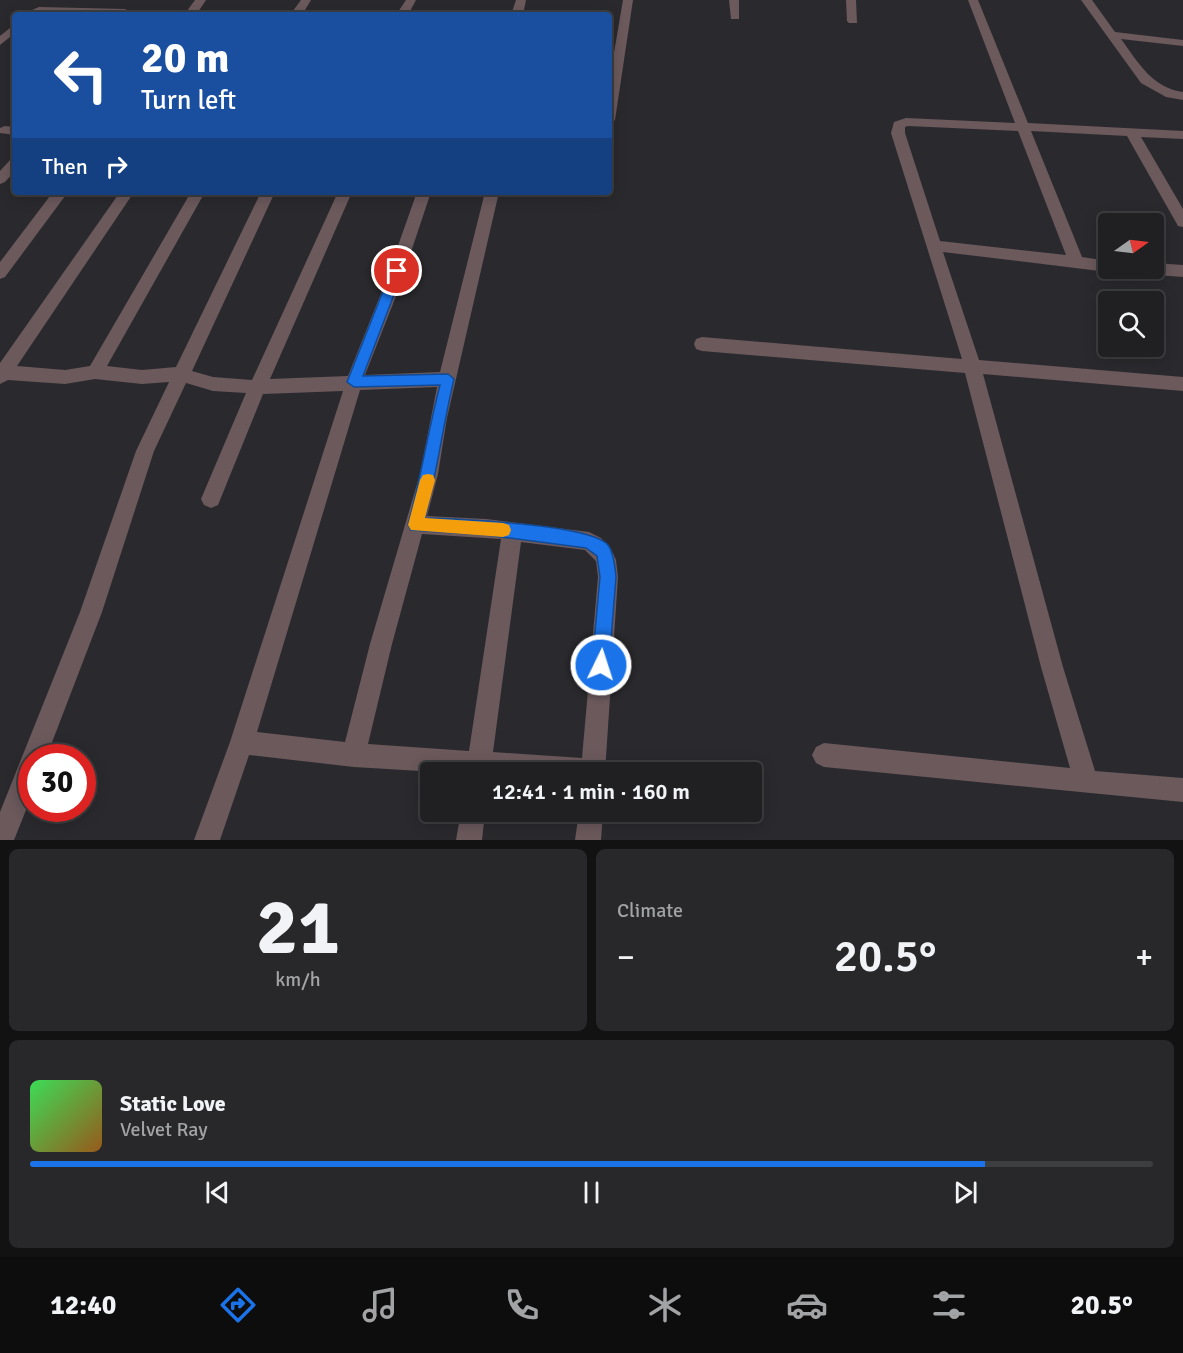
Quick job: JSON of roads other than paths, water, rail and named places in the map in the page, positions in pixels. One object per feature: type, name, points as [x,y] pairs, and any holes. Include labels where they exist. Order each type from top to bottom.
[{"type":"street","points":[[612,101],[628,0]]},
{"type":"street","points":[[732,0],[735,16]]},
{"type":"street","points":[[851,0],[853,21]]},
{"type":"street","points":[[973,0],[1076,262]]},
{"type":"street","points":[[1086,0],[1145,80],[1170,94],[1183,96]]},
{"type":"street","points":[[34,12],[39,10],[126,11]]},
{"type":"street","points":[[0,42],[12,30]]},
{"type":"street","points":[[1112,35],[1183,43]]},
{"type":"street","points":[[1086,782],[1052,666],[972,365],[898,133],[899,125],[906,122],[922,122],[1183,135]]},
{"type":"street","points":[[1131,131],[1183,222]]},
{"type":"street","points":[[0,179],[12,166]]},
{"type":"street","points":[[0,273],[59,195]]},
{"type":"street","points":[[1,374],[126,195]]},
{"type":"street","points":[[95,372],[196,195]]},
{"type":"street","points":[[39,744],[91,612],[145,451],[267,195]]},
{"type":"street","points":[[211,499],[257,387],[344,195]]},
{"type":"street","points":[[207,840],[242,742],[354,382],[390,291],[423,195]]},
{"type":"street","points":[[354,755],[381,644],[429,474],[438,418],[491,195]]},
{"type":"street","points":[[933,245],[1098,265]]},
{"type":"street","points":[[1164,270],[1183,271]]},
{"type":"street","points":[[702,344],[1183,384]]},
{"type":"street","points":[[1,374],[65,377],[95,372],[142,377],[180,374],[213,384],[257,387],[448,379]]},
{"type":"street","points":[[416,525],[512,531],[589,541],[603,551],[607,564],[594,762]]},
{"type":"street","points":[[479,762],[512,531]]},
{"type":"street","points":[[242,742],[420,762]]},
{"type":"street","points":[[824,755],[1183,790]]},
{"type":"street","points":[[1,840],[18,798]]},
{"type":"street","points":[[469,840],[471,822]]},
{"type":"street","points":[[588,840],[590,822]]}]
